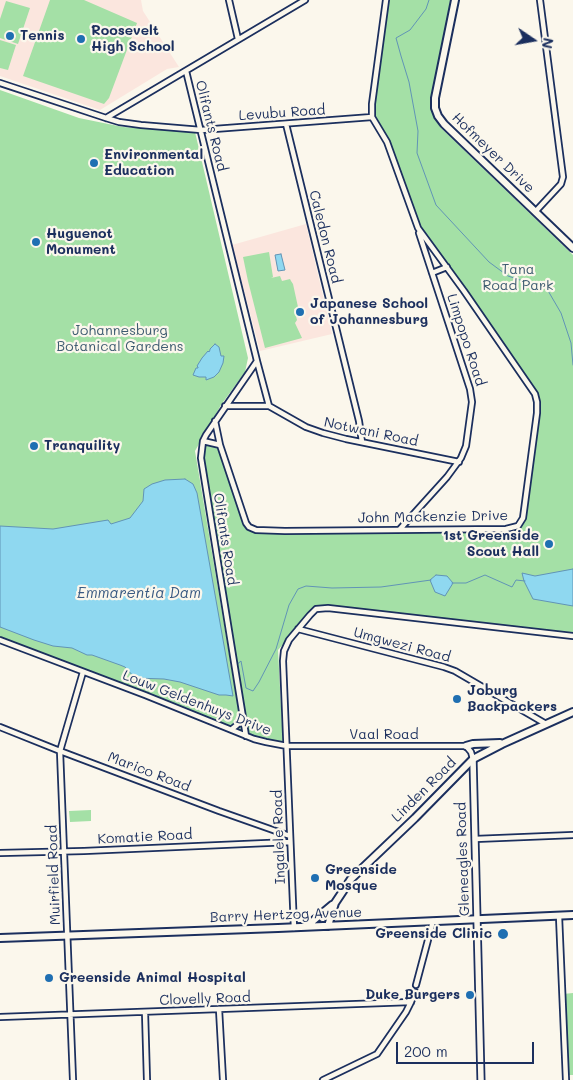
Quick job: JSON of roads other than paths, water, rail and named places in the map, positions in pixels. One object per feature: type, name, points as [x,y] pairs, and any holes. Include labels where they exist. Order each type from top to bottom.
[{"type":"main road","name":"Hofmeyer Drive","points":[[454,0],[435,98],[436,113],[444,124],[573,248]]},
{"type":"main road","name":"Linden Road","points":[[328,926],[335,903],[351,879],[473,759],[573,712]]},
{"type":"main road","points":[[466,746],[473,744],[502,744]]},
{"type":"main road","points":[[306,927],[335,903]]},
{"type":"main road","name":"Barry Hertzog Avenue","points":[[0,938],[573,916]]},
{"type":"street","points":[[229,0],[238,39]]},
{"type":"street","points":[[106,118],[305,0]]},
{"type":"street","points":[[372,117],[372,98],[386,0]]},
{"type":"street","points":[[535,212],[561,184],[563,176],[540,0]]},
{"type":"street","name":"Olifants Road","points":[[186,71],[269,406]]},
{"type":"street","name":"Levubu Road","points":[[0,83],[106,118],[132,124],[201,130],[372,117]]},
{"type":"street","name":"John Mackenzie Drive","points":[[215,421],[220,445],[246,523],[251,528],[264,531],[506,529],[519,525],[523,518],[537,413],[535,394],[418,228],[387,142],[372,117]]},
{"type":"street","name":"Caledon Road","points":[[286,124],[360,421],[362,442]]},
{"type":"street","name":"Limpopo Road","points":[[400,529],[447,477],[461,458],[466,446],[472,402],[472,394],[418,228]]},
{"type":"street","points":[[432,273],[447,267]]},
{"type":"street","name":"Olifants Road","points":[[246,736],[201,465],[201,450],[203,441],[215,421],[257,361]]},
{"type":"street","name":"Notwani Road","points":[[225,406],[269,406],[314,430],[346,439],[458,462]]},
{"type":"street","points":[[203,441],[220,445]]},
{"type":"street","name":"Louw Geldenhuys Drive","points":[[0,640],[246,736],[287,746],[283,662],[286,645],[314,611],[320,608],[573,636]]},
{"type":"street","name":"Umgwezi Road","points":[[298,629],[449,669],[546,724]]},
{"type":"street","name":"Muirfield Road","points":[[72,1080],[60,751],[83,672]]},
{"type":"street","points":[[232,729],[243,717]]},
{"type":"street","name":"Marico Road","points":[[0,727],[290,839]]},
{"type":"street","name":"Vaal Road","points":[[287,746],[466,746]]},
{"type":"street","name":"Ingalele Road","points":[[287,746],[294,928]]},
{"type":"street","points":[[466,746],[471,750],[473,759]]},
{"type":"street","name":"Gleneagles Road","points":[[473,759],[480,1079]]},
{"type":"street","points":[[475,839],[573,835]]},
{"type":"street","name":"Komatie Road","points":[[0,853],[64,852],[290,839]]},
{"type":"street","points":[[559,916],[566,1080]]},
{"type":"street","points":[[416,985],[433,921]]},
{"type":"street","points":[[323,1080],[377,1054],[412,1002],[415,992]]},
{"type":"street","name":"Clovelly Road","points":[[0,1018],[412,1002]]},
{"type":"street","points":[[219,1009],[223,1080]]},
{"type":"street","points":[[145,1012],[147,1080]]},
{"type":"water","points":[[281,254],[285,270],[278,271],[275,255]]},
{"type":"water","points":[[215,344],[219,347],[221,356],[224,356],[219,372],[214,377],[206,380],[206,377],[193,375],[202,358]]},
{"type":"water","name":"Emmarentia Dam","points":[[185,479],[193,484],[197,493],[233,696],[219,695],[180,682],[164,679],[135,678],[125,667],[120,665],[87,655],[72,648],[53,646],[34,640],[0,627],[0,526],[53,529],[108,520],[111,524],[130,518],[143,501],[144,489],[152,484],[165,480]]},
{"type":"water","points":[[573,569],[573,606],[533,599],[522,573],[535,576]]},
{"type":"water","points":[[436,575],[447,576],[453,583],[445,596],[435,592],[430,580]]},
{"type":"waterway","points":[[429,0],[426,9],[410,30],[396,38],[409,82],[418,131],[417,153],[436,205],[489,262],[508,276],[547,289],[561,313],[571,343],[573,365]]},
{"type":"waterway","points":[[452,583],[466,583],[485,575],[512,587],[516,580],[525,581]]},
{"type":"waterway","points":[[235,666],[241,661],[246,688],[253,691],[276,649],[289,605],[298,589],[306,586],[332,588],[381,587],[431,580]]},
{"type":"place","name":"Tennis","points":[[10,36]]},
{"type":"place","name":"Roosevelt High School","points":[[81,39]]},
{"type":"place","name":"Environmental Education","points":[[94,163]]},
{"type":"place","name":"Huguenot Monument","points":[[36,242]]},
{"type":"place","name":"Japanese School of Johannesburg","points":[[300,312]]},
{"type":"place","name":"Tranquility","points":[[34,446]]},
{"type":"place","name":"1st Greenside Scout Hall","points":[[549,544]]},
{"type":"place","name":"Joburg Backpackers","points":[[457,699]]},
{"type":"place","name":"Greenside Mosque","points":[[315,878]]},
{"type":"place","name":"Greenside Clinic","points":[[503,934]]},
{"type":"place","name":"Greenside Animal Hospital","points":[[49,978]]},
{"type":"place","name":"Duke Burgers","points":[[470,995]]},
{"type":"park label","name":"Tana Road Park","points":[[518,278]]},
{"type":"park label","name":"Johannesburg Botanical Gardens","points":[[120,340]]}]
